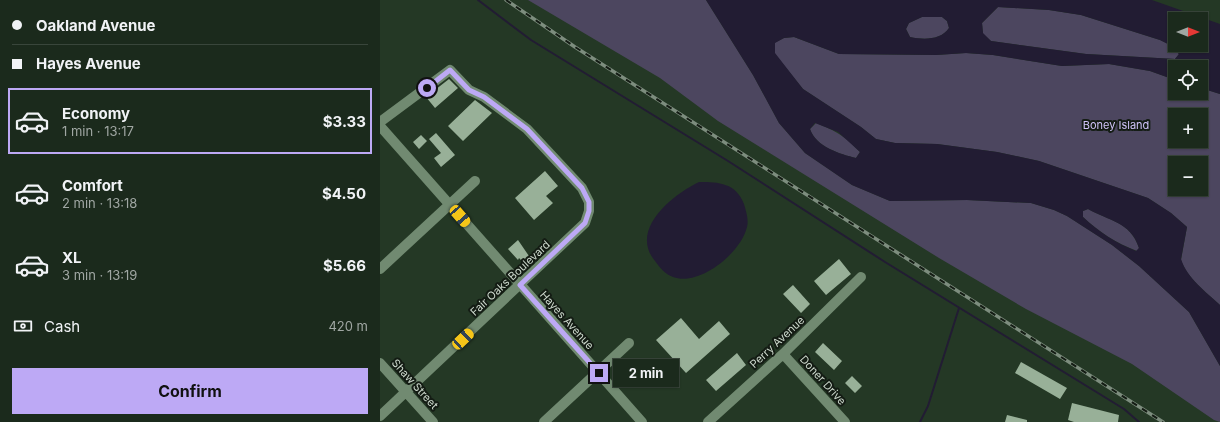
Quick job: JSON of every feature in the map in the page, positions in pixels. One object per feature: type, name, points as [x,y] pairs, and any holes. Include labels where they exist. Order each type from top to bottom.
[{"type":"street","name":"Fair Oaks Boulevard","points":[[380,122],[450,70],[469,90],[484,97],[527,129],[582,188],[589,202],[589,211],[585,223],[380,416]]},
{"type":"street","name":"Hayes Avenue","points":[[380,126],[642,422]]},
{"type":"street","points":[[380,269],[475,181]]},
{"type":"street","name":"Perry Avenue","points":[[708,422],[783,354],[861,277]]},
{"type":"street","points":[[544,422],[599,373],[629,343]]},
{"type":"street","name":"Doner Drive","points":[[783,354],[845,422]]},
{"type":"street","name":"Shaw Street","points":[[380,363],[433,422]]},
{"type":"green space","points":[[528,0],[706,0],[753,75],[779,123],[805,153],[852,185],[890,201],[967,200],[1031,203],[1054,210],[1067,216],[1112,245],[1139,266],[1189,312],[1220,366],[1220,422],[1214,420],[1132,364],[1026,309],[939,258],[718,121],[660,78]]},
{"type":"green space","points":[[998,7],[1049,10],[1081,15],[1160,40],[1168,44],[1168,52],[1177,52],[1179,54],[1175,59],[1086,54],[991,41],[983,34],[982,23]]},
{"type":"green space","points":[[922,17],[942,17],[947,21],[949,28],[942,35],[937,37],[921,39],[910,37],[906,29],[909,23]]},
{"type":"green space","name":"Boney Island","points":[[794,37],[839,54],[936,55],[966,53],[993,55],[1062,66],[1109,64],[1150,71],[1168,77],[1168,100],[1208,100],[1208,90],[1220,94],[1220,305],[1192,279],[1181,260],[1187,227],[1171,213],[1148,198],[1039,161],[997,152],[937,144],[895,143],[876,139],[861,127],[803,89],[774,53],[774,43],[784,38]]},
{"type":"green space","points":[[816,123],[835,131],[850,142],[860,152],[856,158],[829,149],[817,141],[810,129]]},
{"type":"green space","points":[[1088,209],[1118,223],[1130,232],[1139,248],[1137,251],[1115,241],[1083,217],[1083,211]]},
{"type":"shaded area","points":[[706,0],[1152,0],[1186,12],[1168,12],[1168,44],[1160,40],[1081,15],[1049,10],[998,7],[982,23],[983,33],[991,41],[1086,54],[1175,59],[1179,54],[1177,52],[1208,52],[1208,20],[1220,24],[1220,94],[1208,90],[1208,60],[1168,60],[1168,77],[1150,71],[1109,64],[1062,66],[993,55],[966,53],[936,55],[839,54],[794,37],[784,38],[775,43],[775,53],[803,89],[861,127],[876,139],[895,143],[937,144],[997,152],[1039,161],[1148,198],[1171,213],[1187,227],[1181,259],[1184,266],[1192,278],[1220,305],[1220,366],[1189,312],[1139,266],[1112,245],[1067,216],[1054,210],[1031,203],[967,200],[890,201],[852,185],[805,153],[779,123],[753,75]],"holes":[[[922,17],[942,17],[947,21],[949,28],[946,32],[937,37],[926,39],[910,37],[906,29],[909,23]],[[815,123],[838,132],[860,152],[856,158],[829,149],[817,141],[810,129]],[[1088,209],[1125,227],[1131,233],[1139,248],[1136,251],[1115,241],[1095,228],[1083,217],[1083,211]]]},
{"type":"shaded area","points":[[699,182],[720,183],[732,188],[741,197],[748,224],[737,247],[718,266],[695,277],[683,279],[673,277],[663,270],[655,261],[648,249],[647,237],[650,226],[657,215],[677,195]]},
{"type":"building","points":[[449,79],[458,88],[435,108],[426,97]]},
{"type":"building","points":[[475,100],[492,113],[463,141],[448,126]]},
{"type":"building","points":[[436,133],[455,155],[441,167],[434,158],[441,153],[429,139]]},
{"type":"building","points":[[421,135],[427,141],[419,149],[413,142]]},
{"type":"building","points":[[545,171],[558,186],[546,196],[553,203],[534,220],[515,198]]},
{"type":"building","points":[[518,240],[531,259],[525,264],[519,258],[518,260],[508,249]]},
{"type":"building","points":[[839,259],[851,274],[826,295],[814,281]]},
{"type":"building","points":[[793,285],[810,304],[801,313],[783,294]]},
{"type":"building","points":[[681,318],[699,339],[719,321],[730,334],[686,373],[656,340]]},
{"type":"building","points":[[823,343],[842,361],[834,370],[815,352]]},
{"type":"building","points":[[737,353],[746,365],[716,391],[706,380]]},
{"type":"building","points":[[1021,362],[1067,388],[1060,399],[1015,373]]},
{"type":"building","points":[[852,376],[862,386],[855,393],[845,383]]},
{"type":"building","points":[[1072,403],[1119,415],[1118,422],[1074,422],[1068,420]]},
{"type":"building","points":[[1007,415],[1027,420],[1027,422],[1005,422]]},
{"type":"waterway","points":[[478,0],[531,40],[728,161],[885,262],[1124,409],[1139,422]]},
{"type":"waterway","points":[[920,422],[928,406],[959,308]]},
{"type":"railway","points":[[506,0],[575,47],[1163,422]]},
{"type":"route","points":[[427,88],[450,70],[469,90],[484,97],[527,129],[582,188],[589,202],[589,211],[585,223],[520,285],[599,373]]}]
